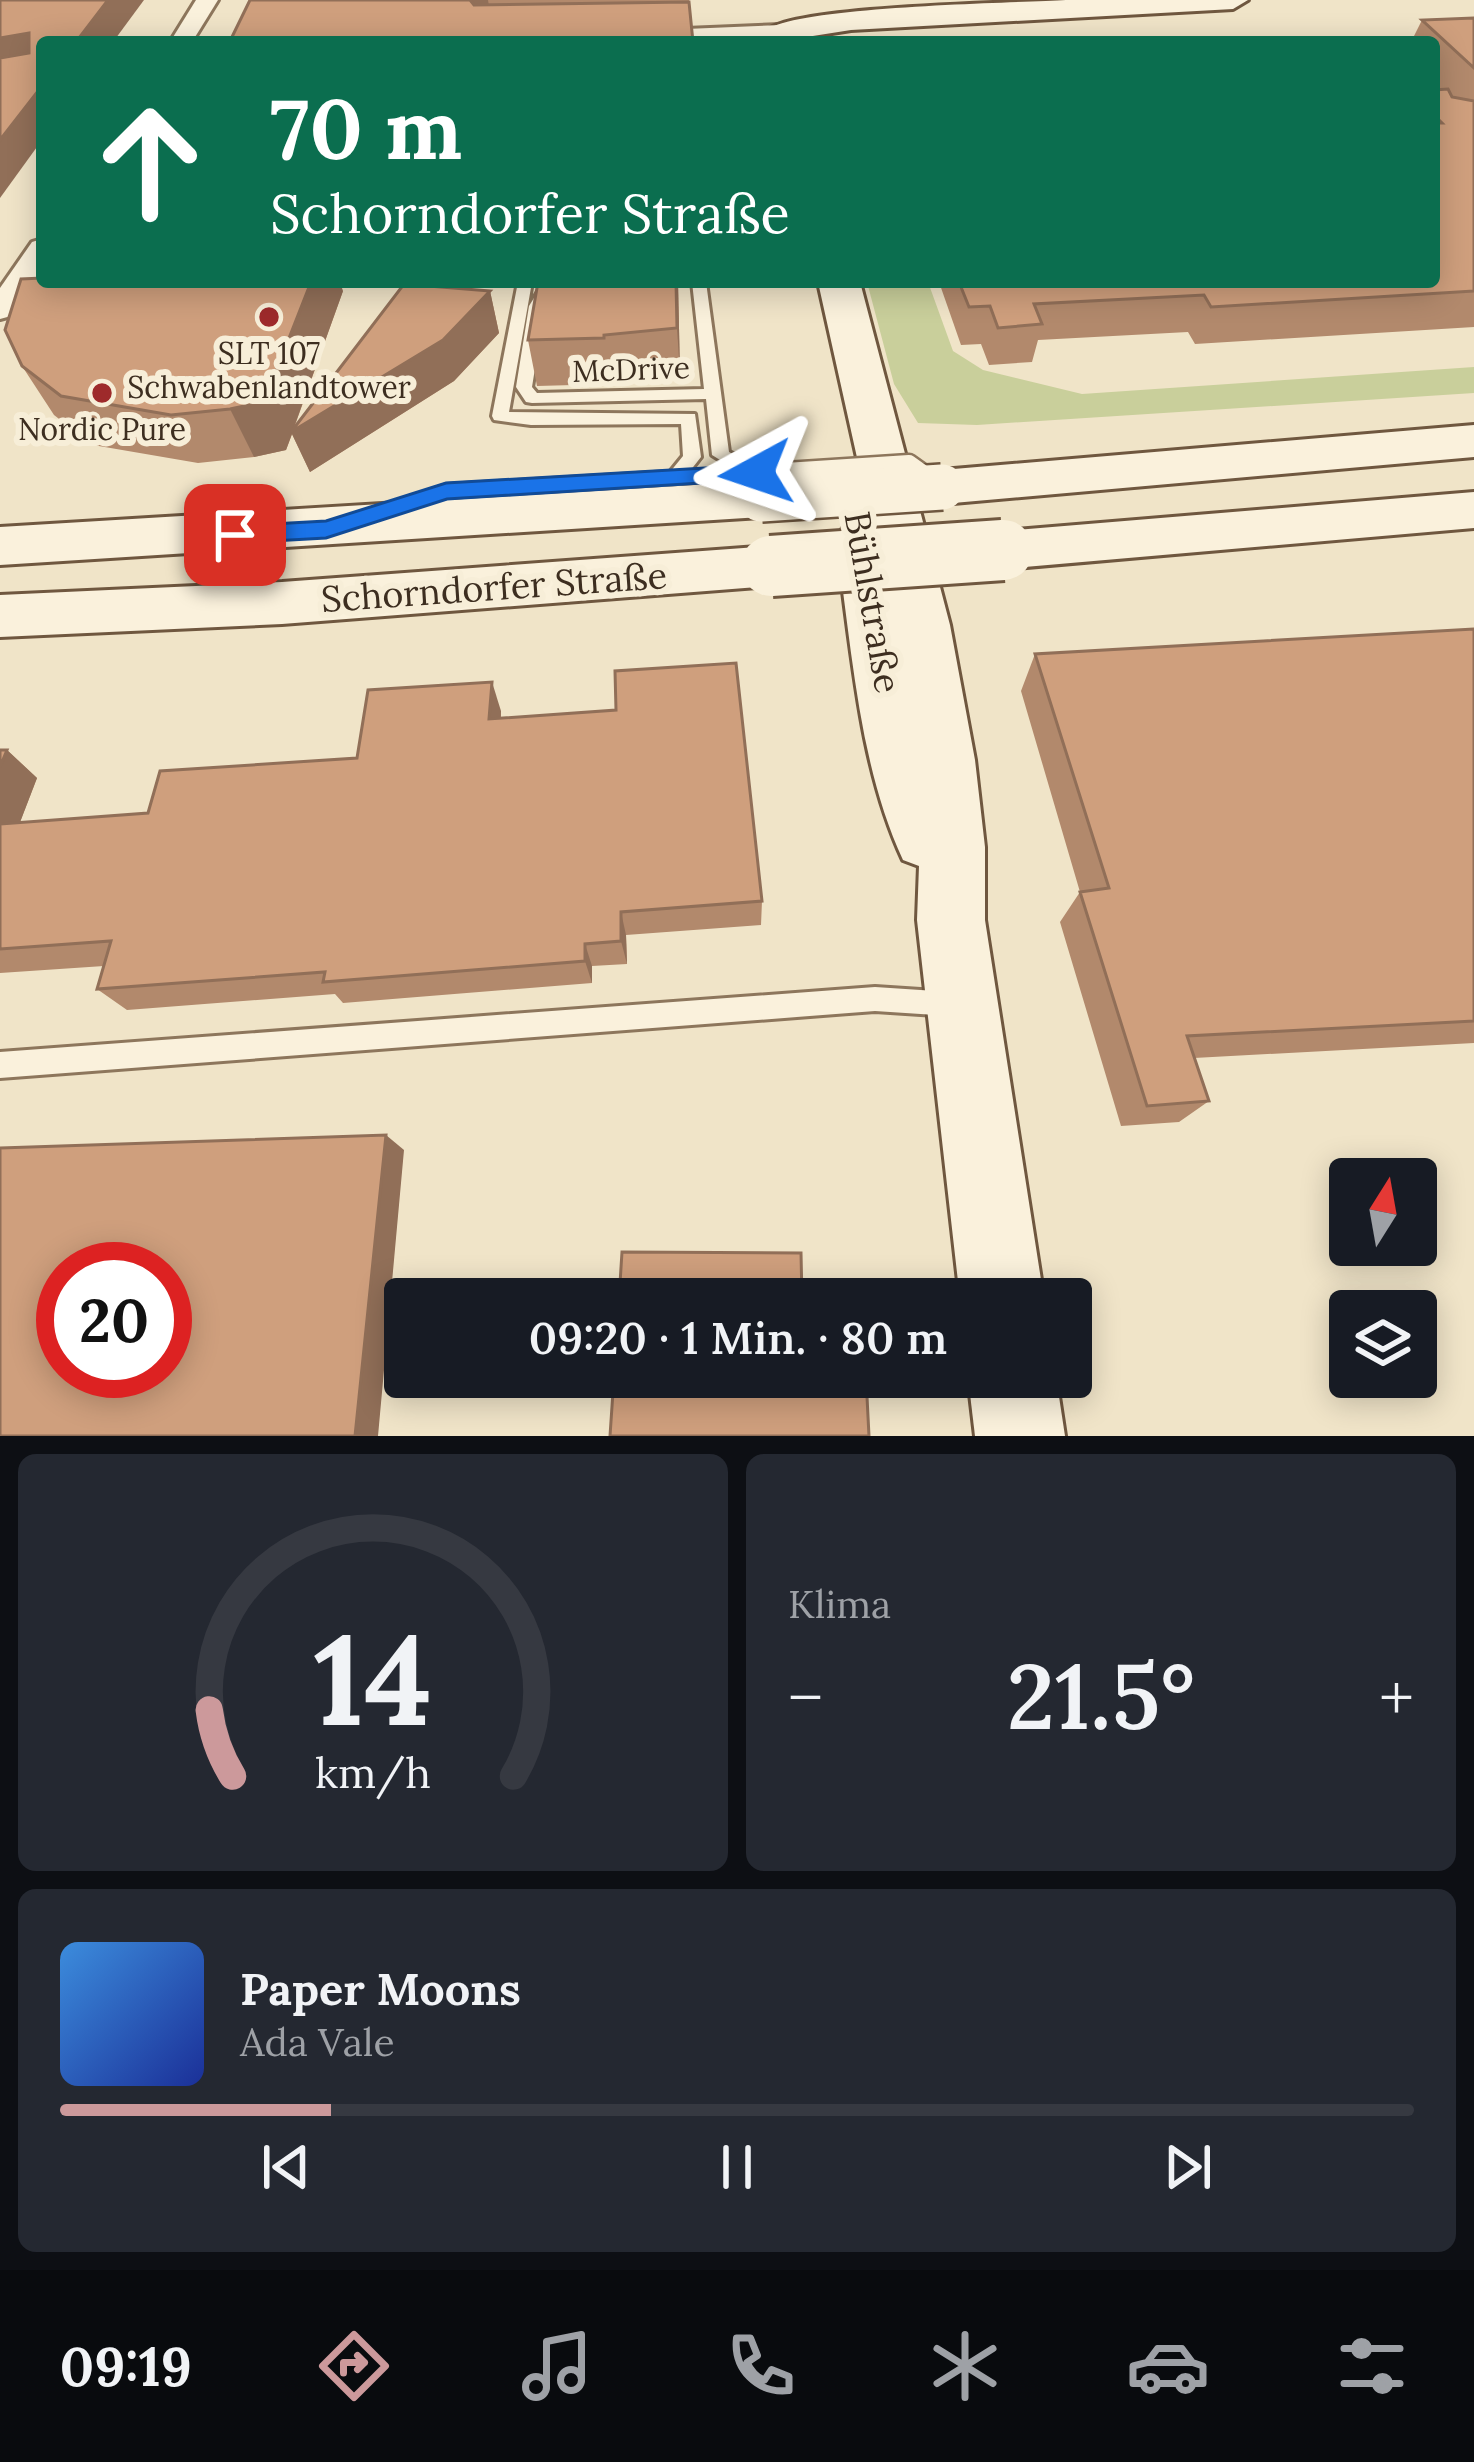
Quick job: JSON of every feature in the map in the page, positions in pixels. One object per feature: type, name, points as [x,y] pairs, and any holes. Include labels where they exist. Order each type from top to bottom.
[{"type":"main road","points":[[848,0],[886,10],[951,15]]},
{"type":"main road","points":[[782,29],[1233,0]]},
{"type":"main road","name":"Bühlstraße","points":[[801,288],[843,437],[898,752],[951,920]]},
{"type":"main road","name":"Bühlstraße","points":[[839,288],[922,625],[944,760],[952,847],[951,920],[999,1278]]},
{"type":"main road","name":"Schorndorfer Straße","points":[[0,546],[326,530],[758,486],[962,486],[1474,441]]},
{"type":"main road","name":"Schorndorfer Straße","points":[[0,616],[282,603],[1474,510]]},
{"type":"main road","points":[[0,652],[202,633],[282,603]]},
{"type":"main road","points":[[1014,1398],[1019,1436]]},
{"type":"street","points":[[185,36],[206,0]]},
{"type":"street","points":[[669,36],[782,29]]},
{"type":"street","points":[[0,310],[36,257]]},
{"type":"lane","points":[[524,288],[500,416],[532,420],[689,418],[692,457],[673,480]]},
{"type":"lane","name":"McDrive","points":[[548,288],[537,306],[524,387],[532,398],[713,394]]},
{"type":"lane","points":[[700,288],[722,455],[758,486]]},
{"type":"lane","points":[[326,530],[446,491],[673,480],[758,486]]},
{"type":"lane","points":[[0,1064],[875,1000],[963,1005]]},
{"type":"green space","points":[[869,288],[930,288],[953,351],[983,370],[1082,394],[1474,367],[1474,393],[977,425],[918,423],[894,384]]},
{"type":"building","points":[[0,0],[108,0],[81,36],[36,36],[36,94],[0,140],[0,58],[29,53],[29,33],[0,38]]},
{"type":"building","points":[[250,0],[470,0],[474,5],[689,2],[692,36],[232,36]]},
{"type":"building","points":[[1474,18],[1474,68],[1440,36],[1422,20]]},
{"type":"building","points":[[1440,90],[1474,101],[1474,291],[1211,307],[1204,295],[1034,304],[1042,324],[998,328],[990,306],[969,307],[961,288],[1440,288]]},
{"type":"building","points":[[36,278],[36,288],[309,288],[264,402],[171,415],[61,396],[22,366],[5,330],[21,279]]},
{"type":"building","points":[[401,288],[490,291],[443,340],[291,432]]},
{"type":"building","points":[[537,288],[676,288],[677,328],[604,338],[528,340]]},
{"type":"building","points":[[1474,629],[1474,1021],[1187,1036],[1209,1101],[1147,1106],[1080,892],[1109,888],[1035,654]]},
{"type":"building","points":[[736,663],[762,901],[621,912],[621,941],[585,944],[585,961],[323,982],[325,972],[97,989],[111,941],[0,949],[0,824],[148,813],[160,771],[357,758],[368,690],[492,682],[489,719],[616,710],[615,671]]},
{"type":"building","points":[[386,1135],[355,1436],[0,1436],[0,1148]]},
{"type":"building","points":[[622,1252],[801,1253],[802,1278],[620,1278]]},
{"type":"building","points":[[613,1398],[867,1398],[869,1436],[610,1436]]},
{"type":"place","name":"SLT 107 Schwabenlandtower","points":[[269,317]]},
{"type":"place","name":"Nordic Pure","points":[[102,393]]},
{"type":"route","points":[[235,535],[326,530],[446,491],[756,473]]}]
